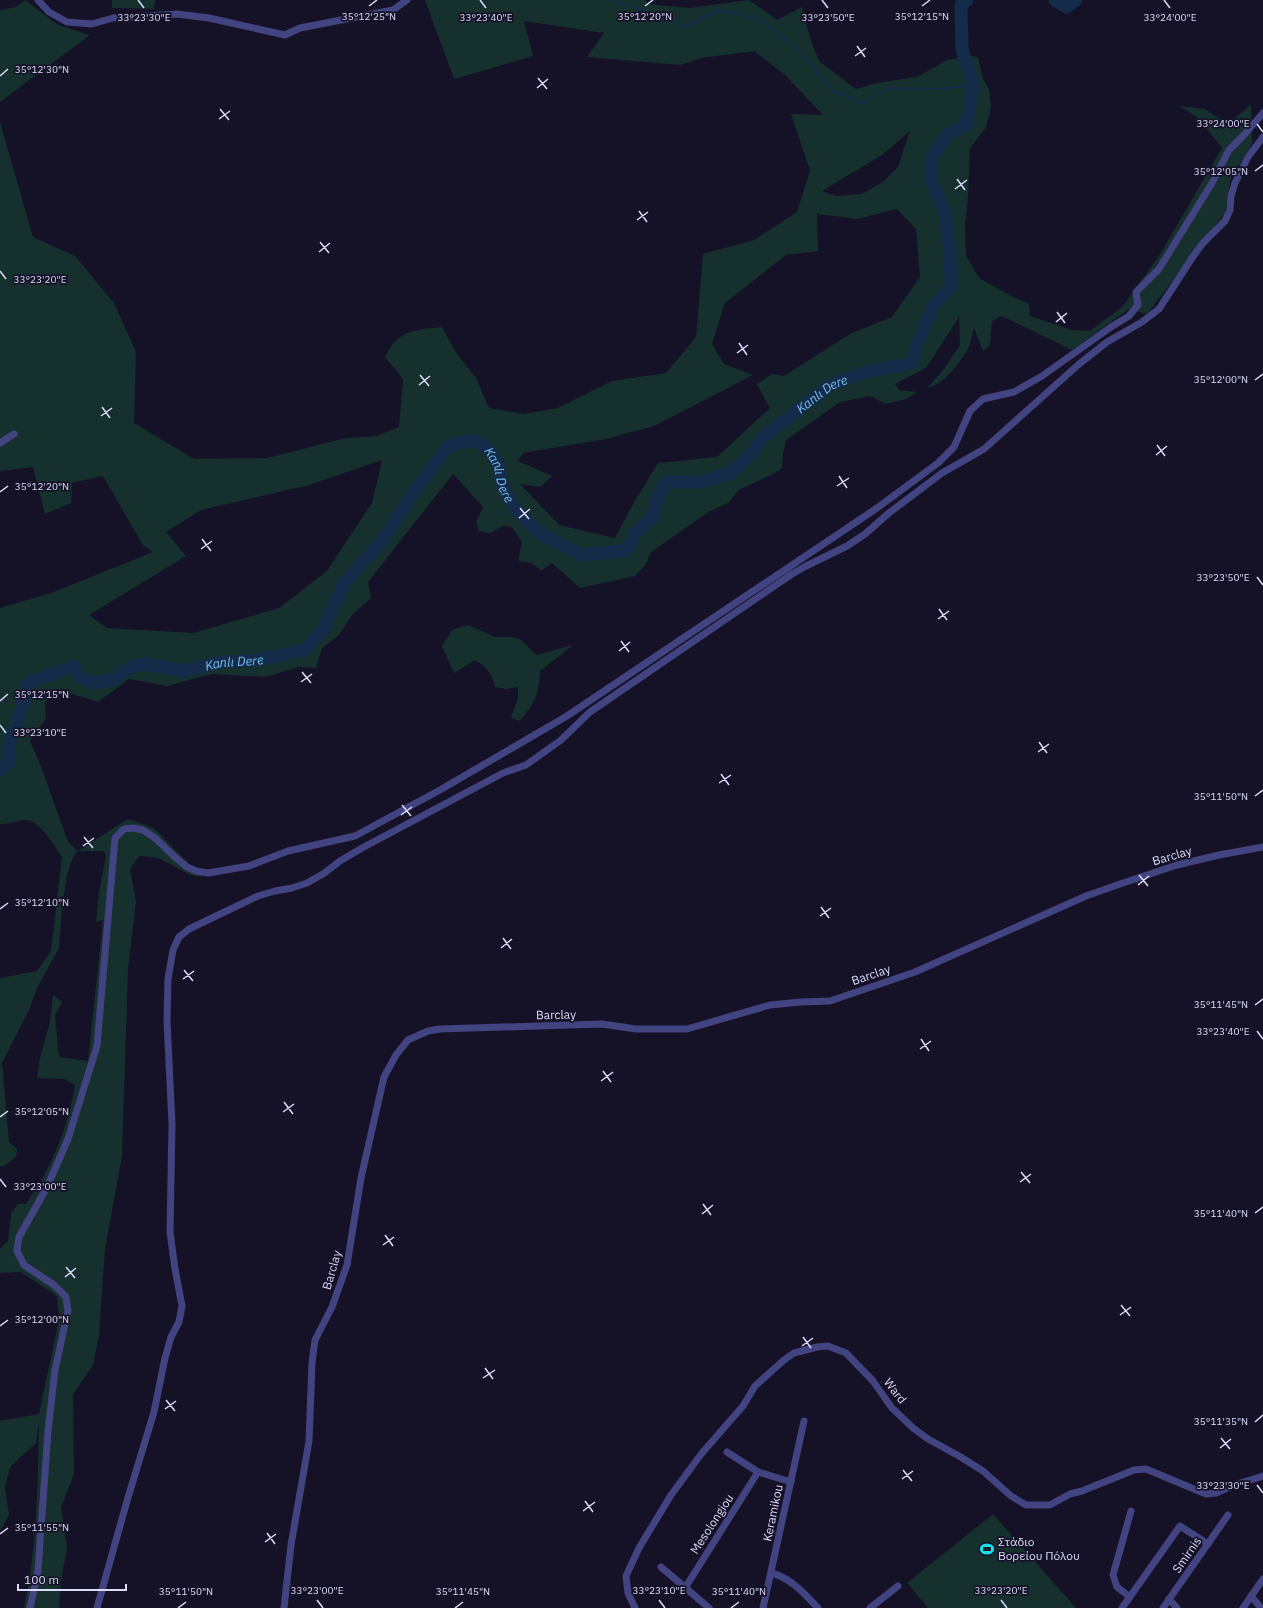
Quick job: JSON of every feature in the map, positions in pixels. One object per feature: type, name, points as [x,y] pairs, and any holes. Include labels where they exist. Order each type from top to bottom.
[{"type":"street","points":[[38,0],[49,12],[67,22],[92,24],[113,18],[177,14],[209,18],[285,35],[300,28],[393,10],[406,0]]},
{"type":"street","points":[[30,1608],[38,1571],[48,1431],[55,1370],[68,1310],[66,1297],[54,1285],[24,1264],[16,1251],[19,1237],[47,1187],[68,1139],[97,1046],[115,838],[124,829],[132,828],[143,830],[155,838],[176,858],[196,871],[208,873],[249,866],[288,851],[355,836],[454,782],[567,716],[877,508],[929,471],[954,447],[970,411],[983,399],[1014,392],[1042,376],[1129,316],[1138,305],[1136,292],[1159,269],[1212,184],[1229,150],[1244,136],[1263,114]]},
{"type":"street","points":[[97,1608],[154,1412],[167,1351],[171,1338],[179,1322],[182,1306],[170,1232],[172,1124],[167,1021],[168,979],[173,950],[179,937],[189,929],[258,896],[307,883],[362,848],[503,774],[526,764],[561,740],[590,712],[792,574],[847,546],[865,534],[889,513],[942,473],[984,450],[1078,365],[1107,342],[1142,322],[1159,309],[1192,258],[1225,220],[1230,210],[1231,196],[1235,183],[1248,157],[1263,137]]},
{"type":"street","points":[[0,443],[14,434]]},
{"type":"street","name":"Barclay","points":[[284,1608],[291,1545],[309,1441],[312,1363],[315,1340],[332,1307],[347,1264],[361,1178],[384,1077],[396,1055],[408,1040],[428,1031],[440,1029],[602,1024],[636,1029],[687,1028],[770,1005],[830,1001],[915,972],[1086,896],[1177,865],[1263,847]]},
{"type":"street","name":"Ward","points":[[635,1608],[628,1593],[626,1576],[630,1564],[671,1495],[702,1453],[743,1406],[755,1386],[794,1353],[817,1347],[828,1346],[846,1353],[873,1381],[892,1408],[913,1428],[928,1439],[983,1471],[1011,1496],[1026,1505],[1050,1505],[1070,1494],[1095,1486],[1134,1470],[1146,1469],[1206,1494],[1216,1493],[1234,1485],[1263,1476]]},
{"type":"street","name":"Keramikou","points":[[763,1608],[804,1421]]},
{"type":"street","points":[[727,1452],[758,1472],[791,1482]]},
{"type":"street","name":"Mesolongiou","points":[[685,1588],[758,1472]]},
{"type":"street","points":[[1130,1597],[1117,1588],[1113,1575],[1131,1511]]},
{"type":"street","name":"Smirnis","points":[[1163,1608],[1228,1515]]},
{"type":"street","points":[[1122,1608],[1180,1526],[1208,1544]]},
{"type":"street","points":[[661,1567],[709,1608]]},
{"type":"street","points":[[771,1573],[786,1579],[797,1586],[818,1608]]},
{"type":"street","points":[[1242,1608],[1263,1579]]},
{"type":"street","points":[[870,1608],[898,1586]]},
{"type":"street","points":[[1251,1596],[1261,1608]]},
{"type":"street","points":[[1169,1599],[1177,1608]]},
{"type":"green space","points":[[25,0],[58,25],[90,35],[0,102],[0,10],[16,7]]},
{"type":"green space","points":[[112,0],[155,0],[154,9],[112,8]]},
{"type":"green space","points":[[425,0],[645,0],[648,4],[689,8],[749,0],[777,20],[802,7],[811,41],[819,61],[856,89],[877,83],[917,77],[947,60],[974,56],[978,58],[983,79],[989,89],[991,108],[986,127],[970,148],[965,226],[966,256],[979,278],[1029,304],[1030,316],[1072,330],[1090,331],[1123,306],[1159,256],[1222,148],[1197,117],[1179,106],[1205,109],[1228,124],[1251,104],[1252,144],[1231,177],[1225,213],[1147,314],[1129,309],[1072,350],[1002,316],[992,321],[990,345],[983,351],[974,328],[968,349],[956,367],[939,383],[927,388],[944,369],[960,345],[959,317],[926,368],[895,384],[899,390],[917,392],[906,399],[886,404],[870,396],[840,402],[786,440],[782,468],[773,474],[739,490],[728,503],[708,512],[650,553],[646,564],[635,576],[580,588],[552,563],[541,571],[532,563],[518,561],[522,542],[512,527],[503,526],[490,533],[479,531],[476,522],[483,507],[453,474],[368,582],[371,598],[352,615],[338,636],[322,648],[316,668],[298,667],[266,677],[212,674],[167,686],[129,679],[98,702],[63,691],[45,702],[46,719],[30,741],[42,769],[68,842],[78,851],[73,857],[67,875],[62,907],[59,948],[37,988],[29,1010],[2,1063],[9,1142],[17,1149],[16,1157],[4,1166],[0,1166],[0,978],[37,971],[51,951],[62,857],[46,834],[36,824],[25,820],[0,824],[0,608],[51,593],[153,552],[143,545],[103,476],[72,483],[71,503],[45,514],[33,467],[0,471],[0,122],[33,237],[75,256],[114,303],[136,352],[134,423],[194,459],[267,458],[346,438],[377,436],[399,427],[403,379],[385,357],[396,341],[402,336],[416,330],[442,327],[455,351],[476,378],[489,408],[523,414],[558,408],[612,381],[666,373],[696,337],[703,254],[754,240],[797,212],[810,170],[791,114],[823,115],[786,76],[754,51],[701,58],[681,65],[587,57],[604,33],[524,21],[533,56],[454,79]],"holes":[[[910,131],[898,167],[883,182],[862,194],[836,196],[822,191],[882,155]],[[897,209],[916,229],[920,277],[892,317],[850,334],[784,376],[772,374],[757,384],[770,408],[717,457],[658,463],[615,538],[559,525],[520,484],[540,487],[552,476],[518,461],[523,453],[606,439],[654,426],[753,375],[724,364],[712,344],[725,303],[786,255],[818,251],[817,214],[857,219]],[[382,460],[372,503],[327,571],[279,608],[193,633],[107,628],[89,615],[186,556],[166,532],[201,510],[309,485]]]},
{"type":"green space","points":[[468,625],[495,637],[512,637],[520,639],[536,655],[573,645],[540,671],[539,687],[533,703],[520,721],[511,718],[518,698],[518,687],[507,689],[495,687],[488,671],[475,660],[454,673],[442,646],[452,630]]},
{"type":"green space","points":[[128,819],[154,828],[202,877],[190,875],[159,858],[139,856],[130,869],[136,901],[128,969],[122,1156],[105,1249],[99,1335],[93,1365],[73,1394],[74,1474],[61,1507],[67,1548],[61,1580],[59,1608],[24,1608],[32,1562],[34,1538],[39,1421],[36,1443],[10,1467],[5,1487],[9,1515],[0,1531],[0,1421],[39,1414],[59,1319],[57,1296],[21,1272],[0,1273],[0,1249],[8,1241],[11,1213],[18,1204],[26,1204],[51,1162],[63,1132],[72,1101],[75,1085],[64,1079],[37,1078],[40,1058],[50,1022],[53,995],[62,1002],[55,1016],[59,1057],[88,1061],[103,920],[96,922],[99,892],[106,856],[104,851],[78,851]]},
{"type":"green space","name":"Στάδιο Βορείου Πόλου","points":[[993,1514],[1076,1608],[928,1608],[907,1583]]},
{"type":"waterway","points":[[610,0],[630,6],[684,27],[719,10],[757,19],[793,45],[833,91],[863,104],[887,88],[936,89],[973,85]]},
{"type":"waterway","name":"Kanlı Dere","points":[[0,770],[8,763],[10,756],[8,747],[20,716],[26,685],[42,677],[74,666],[81,678],[94,683],[112,680],[132,666],[146,664],[184,671],[221,662],[257,660],[304,650],[323,630],[344,583],[383,540],[415,490],[449,445],[472,440],[488,448],[498,464],[503,487],[515,509],[538,532],[581,555],[624,551],[631,545],[635,533],[653,516],[656,503],[665,482],[700,482],[730,473],[751,454],[763,437],[830,385],[862,373],[912,363],[917,344],[934,305],[951,287],[950,253],[945,212],[931,180],[931,159],[947,135],[967,124],[973,85],[962,49],[961,5],[967,0]]},
{"type":"waterway","name":"Kanlı Dere","points":[[1055,0],[1066,7],[1076,0]]},
{"type":"place","name":"Στάδιο Βορείου Πόλου","points":[[987,1549]]}]
